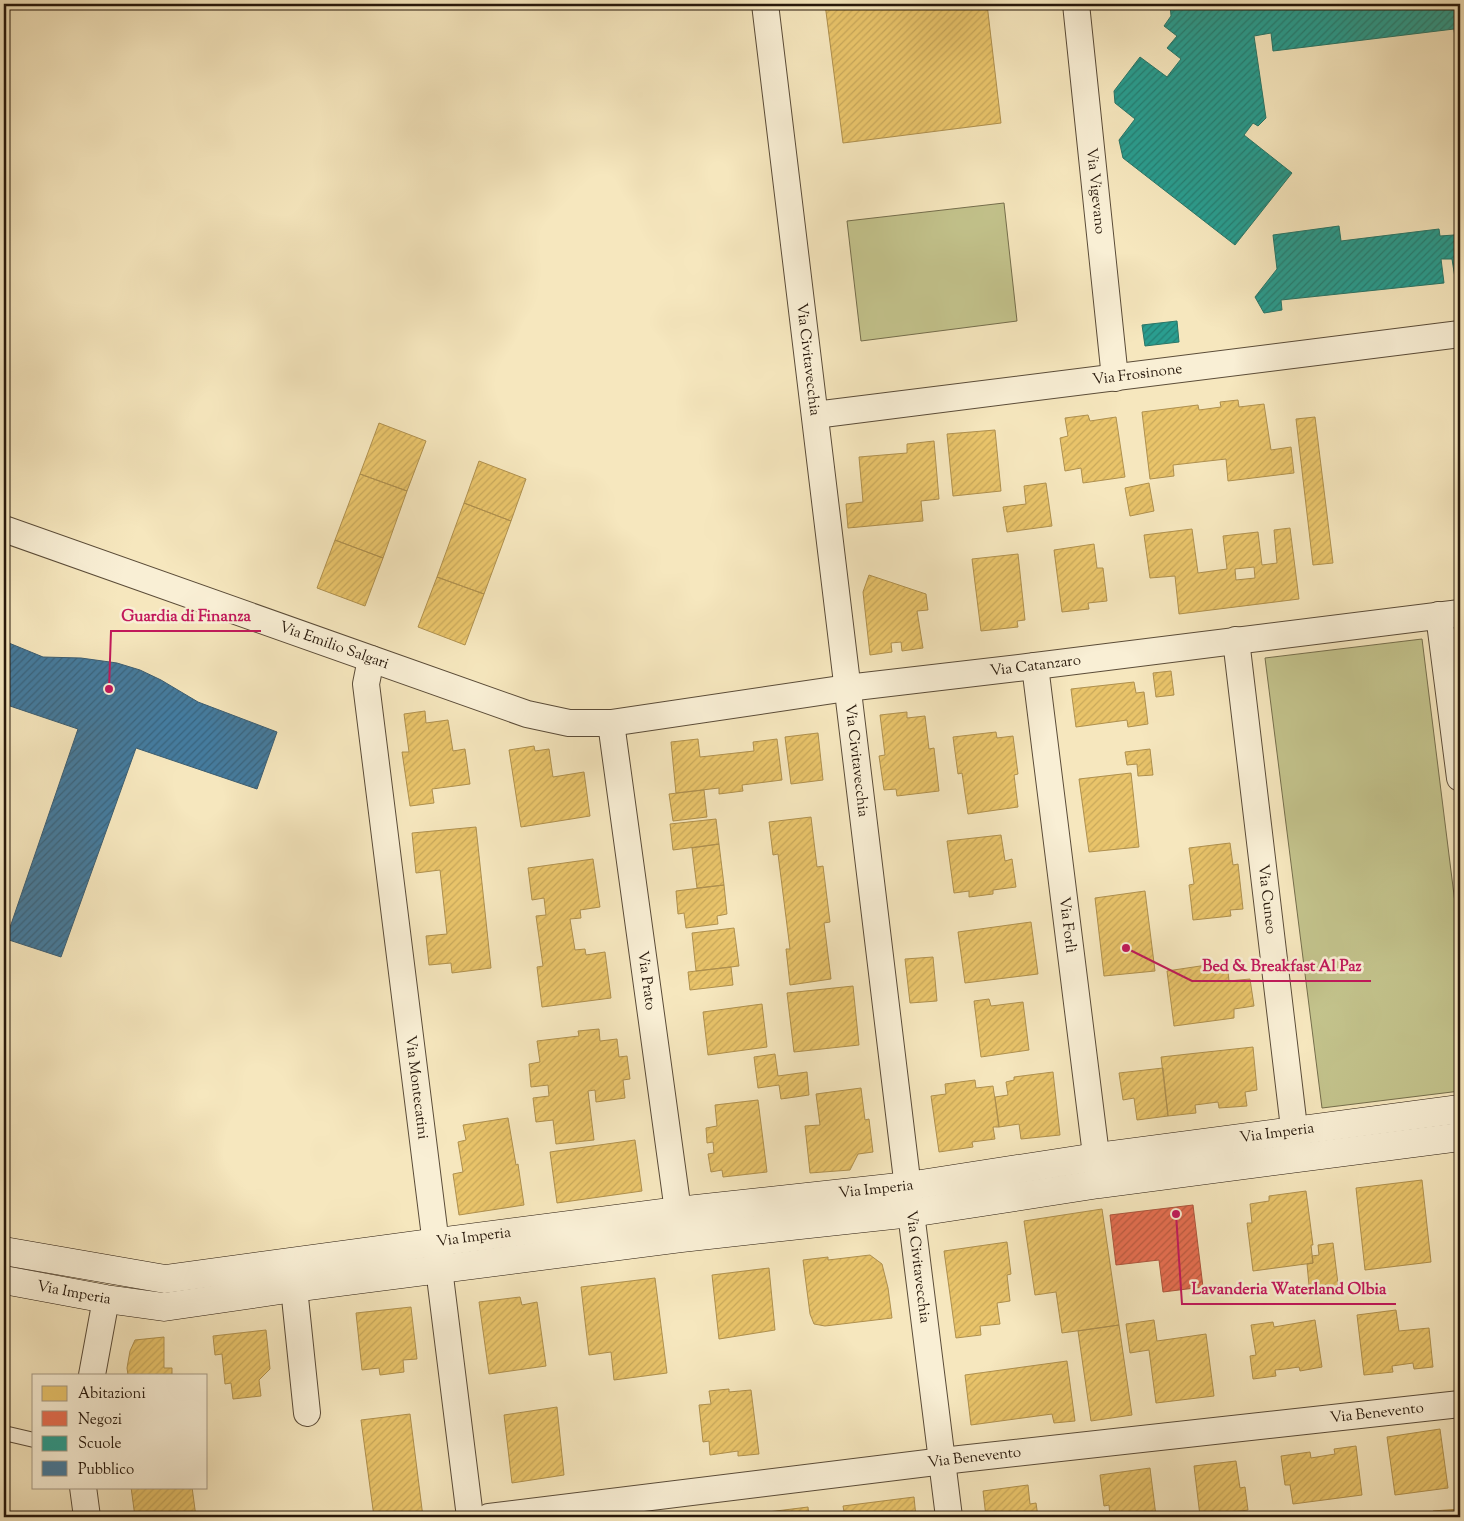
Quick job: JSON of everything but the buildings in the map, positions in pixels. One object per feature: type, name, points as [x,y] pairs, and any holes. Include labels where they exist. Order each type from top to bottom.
[{"type":"street","name":"Via Civitavecchia","points":[[765,4],[949,1517]]},
{"type":"street","name":"Via Vigevano","points":[[1076,4],[1115,378]]},
{"type":"street","name":"Via Frosinone","points":[[815,415],[1460,334]]},
{"type":"street","name":"Via Emilio Salgari","points":[[4,529],[527,714],[569,723],[611,723]]},
{"type":"street","name":"Via Catanzaro","points":[[611,723],[848,688],[1450,614]]},
{"type":"street","points":[[1450,614],[1460,778]]},
{"type":"street","name":"Via Cuneo","points":[[1236,640],[1298,1158]]},
{"type":"street","name":"Via Montecatini","points":[[371,659],[366,684],[470,1517]]},
{"type":"street","name":"Via Forlì","points":[[1035,666],[1099,1184]]},
{"type":"street","name":"Via Prato","points":[[611,723],[681,1238]]},
{"type":"street","name":"Via Imperia","points":[[4,1251],[165,1279],[678,1211],[908,1186],[1096,1157],[1460,1110]]},
{"type":"street","name":"Via Imperia","points":[[4,1280],[106,1299],[164,1307],[294,1288],[681,1238],[911,1213],[1099,1184],[1460,1137]]},
{"type":"street","points":[[290,1262],[308,1422]]},
{"type":"street","points":[[92,1374],[106,1299]]},
{"type":"street","name":"Via Benevento","points":[[489,1517],[942,1461],[1460,1404]]},
{"type":"street","points":[[83,1488],[87,1517]]},
{"type":"lane","points":[[4,1433],[32,1440]]},
{"type":"green space","points":[[1004,203],[1017,321],[861,341],[847,221]]},
{"type":"green space","points":[[1422,639],[1460,943],[1460,1091],[1322,1108],[1265,658]]},
{"type":"place","name":"Guardia di Finanza","points":[[109,689]]},
{"type":"place","name":"Bed & Breakfast Al Paz","points":[[1126,948]]},
{"type":"place","name":"Lavanderia Waterland Olbia","points":[[1176,1214]]}]
